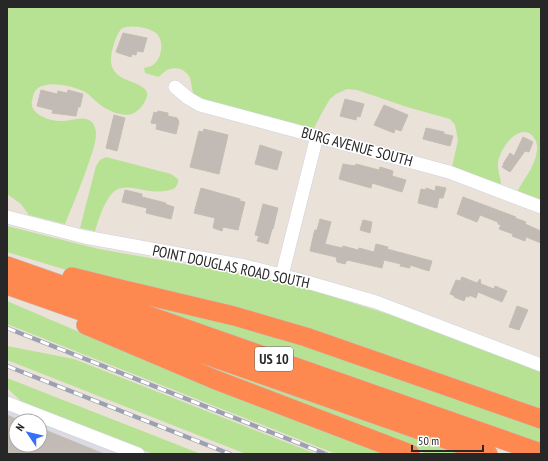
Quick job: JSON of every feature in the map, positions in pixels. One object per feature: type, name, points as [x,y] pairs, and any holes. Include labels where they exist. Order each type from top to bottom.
[{"type":"highway","points":[[7,259],[116,288],[234,316],[299,334],[541,419]]},
{"type":"highway","name":"US 10","points":[[7,266],[541,453]]},
{"type":"highway","name":"US 10","points":[[7,285],[488,454]]},
{"type":"highway","points":[[7,292],[195,371],[410,454]]},
{"type":"street","name":"BURG AVENUE SOUTH","points":[[175,87],[188,98],[200,105],[455,174],[541,207]]},
{"type":"street","points":[[282,275],[317,136]]},
{"type":"street","name":"POINT DOUGLAS ROAD SOUTH","points":[[7,217],[99,240],[245,266],[282,275],[376,302],[541,364]]},
{"type":"street","points":[[7,395],[14,401],[12,405],[138,454]]},
{"type":"shaded area","points":[[7,407],[22,413],[8,413],[8,453],[48,453],[48,423],[126,454],[7,454]]},
{"type":"green space","points":[[7,7],[541,7],[541,202],[517,192],[532,167],[536,157],[536,142],[529,133],[521,132],[517,134],[508,142],[503,150],[498,162],[501,186],[452,167],[458,140],[455,125],[450,119],[407,107],[357,90],[347,89],[336,94],[330,99],[313,130],[203,100],[194,95],[189,76],[186,72],[178,68],[169,69],[159,77],[145,73],[144,68],[153,65],[158,59],[161,51],[161,42],[157,34],[154,32],[144,28],[125,27],[121,29],[114,42],[111,60],[112,67],[122,78],[145,89],[147,93],[146,99],[142,106],[133,114],[123,115],[112,112],[99,104],[85,92],[75,88],[48,84],[38,88],[33,95],[32,101],[32,106],[37,113],[41,116],[56,121],[81,118],[88,120],[92,122],[96,133],[95,144],[65,224],[29,215],[21,204],[7,194]]},
{"type":"green space","points":[[106,157],[171,174],[178,179],[178,183],[175,188],[157,192],[129,187],[117,190],[112,193],[104,205],[95,231],[80,228],[96,166],[100,160]]},
{"type":"green space","points":[[7,226],[99,249],[246,275],[305,288],[391,315],[541,372],[541,414],[7,252]]},
{"type":"green space","points":[[7,301],[156,365],[385,454],[336,454],[7,324]]},
{"type":"green space","points":[[151,306],[226,318],[541,425],[541,443]]},
{"type":"green space","points":[[7,346],[74,359],[316,454],[246,454],[7,360]]},
{"type":"green space","points":[[167,352],[459,454],[427,454],[247,385]]},
{"type":"green space","points":[[7,378],[201,454],[153,454],[23,403],[7,388]]},
{"type":"building","points":[[123,33],[147,38],[143,52],[137,51],[136,55],[132,54],[131,57],[116,52]]},
{"type":"building","points":[[41,90],[57,94],[58,91],[67,93],[68,90],[83,94],[76,116],[52,113],[53,110],[37,106]]},
{"type":"building","points":[[345,99],[364,104],[360,117],[357,116],[356,120],[340,116]]},
{"type":"building","points":[[384,105],[408,115],[401,131],[395,129],[394,133],[374,125]]},
{"type":"building","points":[[158,111],[168,113],[168,116],[177,118],[179,122],[176,134],[156,129],[157,124],[151,123],[154,112],[157,113]]},
{"type":"building","points":[[114,115],[125,118],[117,151],[106,148]]},
{"type":"building","points":[[426,128],[444,132],[444,134],[453,136],[450,146],[423,139]]},
{"type":"building","points":[[204,129],[228,135],[219,174],[190,167],[199,131],[203,132]]},
{"type":"building","points":[[523,137],[533,142],[529,152],[525,151],[510,172],[502,167],[503,164],[510,153],[514,156]]},
{"type":"building","points":[[260,145],[282,152],[277,170],[255,164]]},
{"type":"building","points":[[343,164],[355,166],[356,164],[379,170],[380,167],[393,171],[392,176],[406,180],[402,192],[372,183],[371,188],[339,179]]},
{"type":"building","points":[[436,186],[446,188],[443,198],[439,198],[437,208],[418,203],[421,189],[426,190],[426,188],[435,191]]},
{"type":"building","points":[[201,188],[240,199],[240,201],[245,202],[238,230],[223,227],[222,231],[213,228],[215,218],[194,213]]},
{"type":"building","points":[[125,190],[142,194],[142,197],[166,203],[165,204],[174,207],[171,219],[146,213],[147,208],[122,202]]},
{"type":"building","points":[[463,197],[526,222],[525,224],[541,231],[541,243],[526,237],[525,241],[512,236],[513,234],[499,229],[501,225],[498,224],[498,222],[480,215],[477,222],[457,214]]},
{"type":"building","points":[[263,204],[278,208],[268,244],[257,241],[259,236],[255,235]]},
{"type":"building","points":[[320,219],[331,222],[325,244],[342,248],[343,246],[358,250],[359,248],[374,252],[376,244],[388,247],[387,249],[432,261],[429,271],[410,265],[410,268],[400,266],[401,264],[384,260],[382,268],[347,260],[345,264],[337,262],[336,257],[310,251],[314,233],[315,230],[317,230]]},
{"type":"building","points":[[363,220],[372,222],[370,233],[360,230]]},
{"type":"building","points":[[462,277],[477,283],[480,279],[481,284],[494,289],[495,286],[507,291],[502,302],[478,292],[476,298],[469,295],[469,297],[466,296],[464,301],[454,297],[455,296],[450,294],[456,280],[460,281]]},
{"type":"building","points":[[517,306],[528,310],[519,330],[509,327]]},
{"type":"building","points":[[7,415],[8,453],[48,453],[48,431],[104,454],[7,454]]},
{"type":"railway","points":[[7,328],[326,454]]},
{"type":"railway","points":[[7,366],[230,454]]}]
